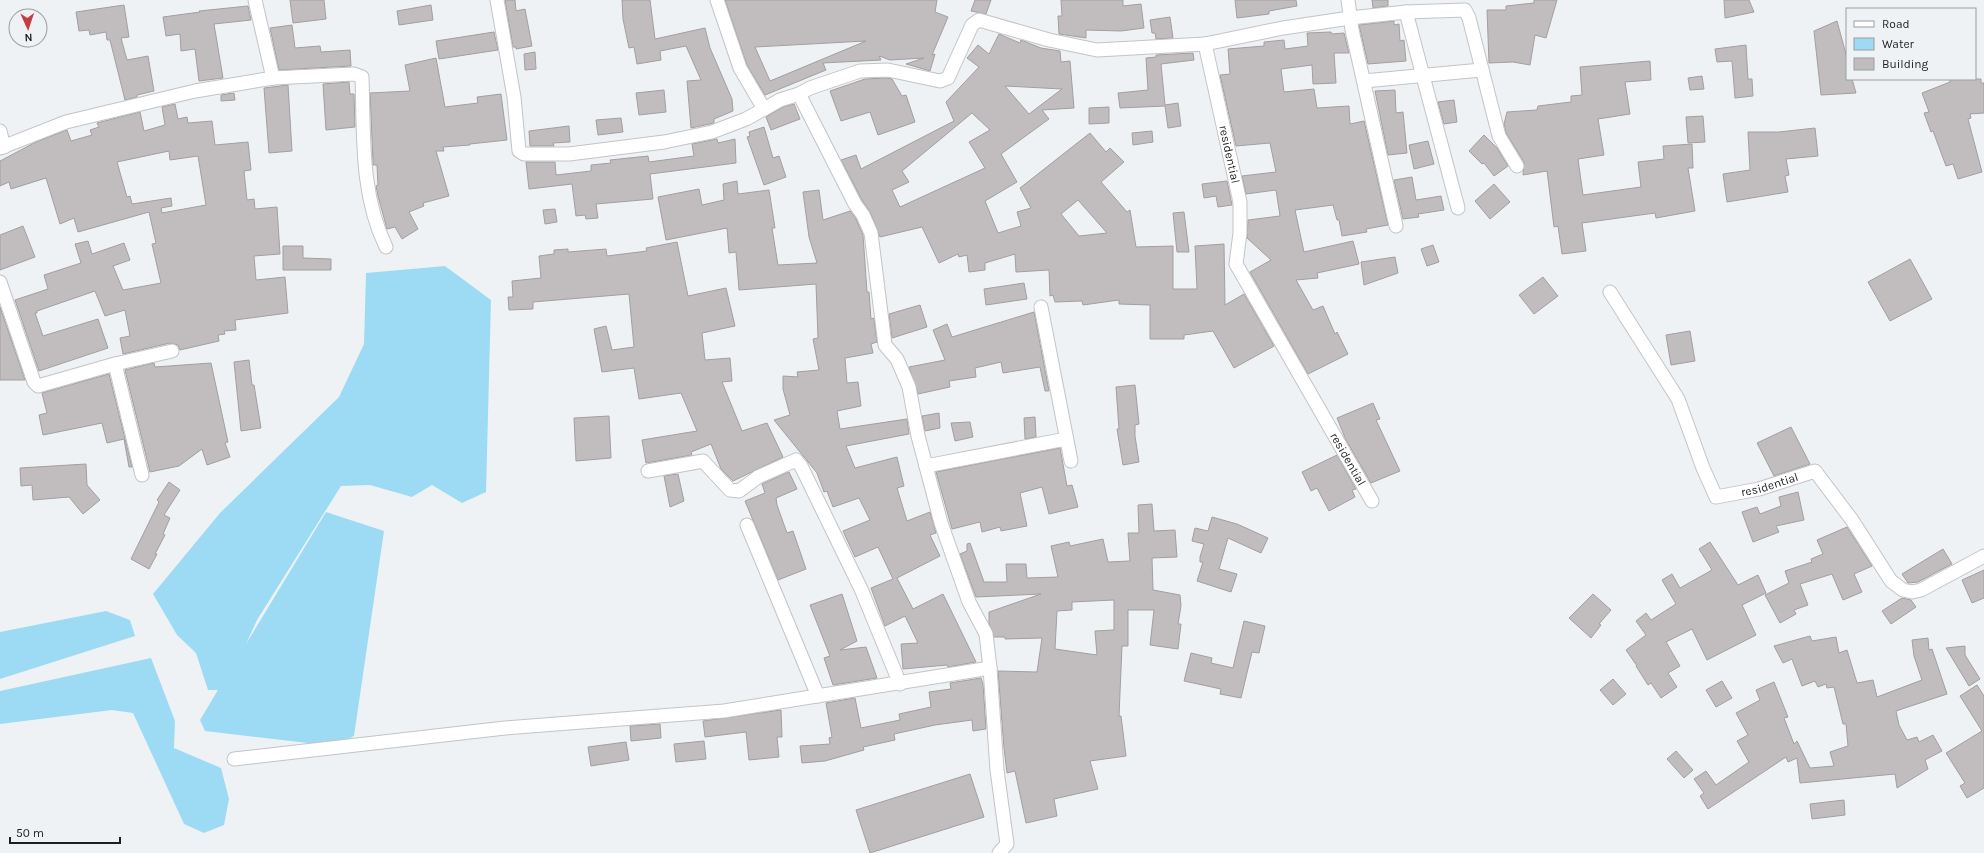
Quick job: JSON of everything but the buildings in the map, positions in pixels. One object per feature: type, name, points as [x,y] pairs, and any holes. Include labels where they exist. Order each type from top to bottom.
[{"type":"street","points":[[255,0],[273,78]]},
{"type":"street","points":[[498,0],[513,90],[519,151],[524,154],[569,154],[664,142],[712,132],[746,119],[780,100],[860,71],[888,70],[940,81],[948,78],[972,25],[979,20],[1049,40],[1097,50],[1205,44],[1283,28],[1350,18],[1406,12],[1465,10],[1469,18],[1499,136],[1517,166]]},
{"type":"street","points":[[718,0],[740,68],[764,109]]},
{"type":"street","points":[[1348,0],[1352,30],[1396,226]]},
{"type":"street","points":[[1406,12],[1458,208]]},
{"type":"street","name":"residential","points":[[1205,44],[1240,202],[1240,233],[1236,264],[1372,501]]},
{"type":"street","points":[[1364,81],[1481,70]]},
{"type":"street","points":[[0,131],[2,147],[66,122],[195,91],[273,78],[354,74],[362,77],[367,184],[375,215],[386,246]]},
{"type":"street","points":[[799,94],[855,204],[863,215],[870,233],[884,345],[897,359],[909,388],[918,436],[941,523],[969,602],[986,634],[990,668],[997,770],[1007,844],[999,853]]},
{"type":"street","points":[[0,282],[34,382],[38,386],[115,364],[172,351]]},
{"type":"street","name":"residential","points":[[1610,292],[1678,399],[1703,468],[1716,497],[1759,489],[1815,471],[1852,520],[1891,581],[1903,590],[1912,592],[1921,590],[1984,556]]},
{"type":"street","points":[[1041,307],[1071,461]]},
{"type":"street","points":[[115,364],[142,475]]},
{"type":"street","points":[[926,466],[1066,439]]},
{"type":"street","points":[[648,471],[703,461],[730,490],[739,491],[758,477],[796,460],[801,466],[861,589],[900,684]]},
{"type":"street","points":[[747,525],[818,696]]},
{"type":"street","points":[[234,759],[505,728],[724,711],[900,684],[990,668]]},
{"type":"water","points":[[445,266],[491,300],[486,492],[462,503],[432,485],[412,497],[370,485],[341,486],[257,620],[246,644],[326,512],[384,531],[354,736],[334,746],[205,731],[200,720],[218,690],[208,690],[196,653],[177,635],[153,594],[220,513],[339,397],[364,344],[366,273]]},
{"type":"water","points":[[106,611],[130,620],[135,636],[0,679],[0,632]]},
{"type":"water","points":[[151,658],[175,721],[174,748],[221,768],[229,799],[224,825],[204,833],[184,824],[133,713],[112,710],[0,724],[0,691]]}]
